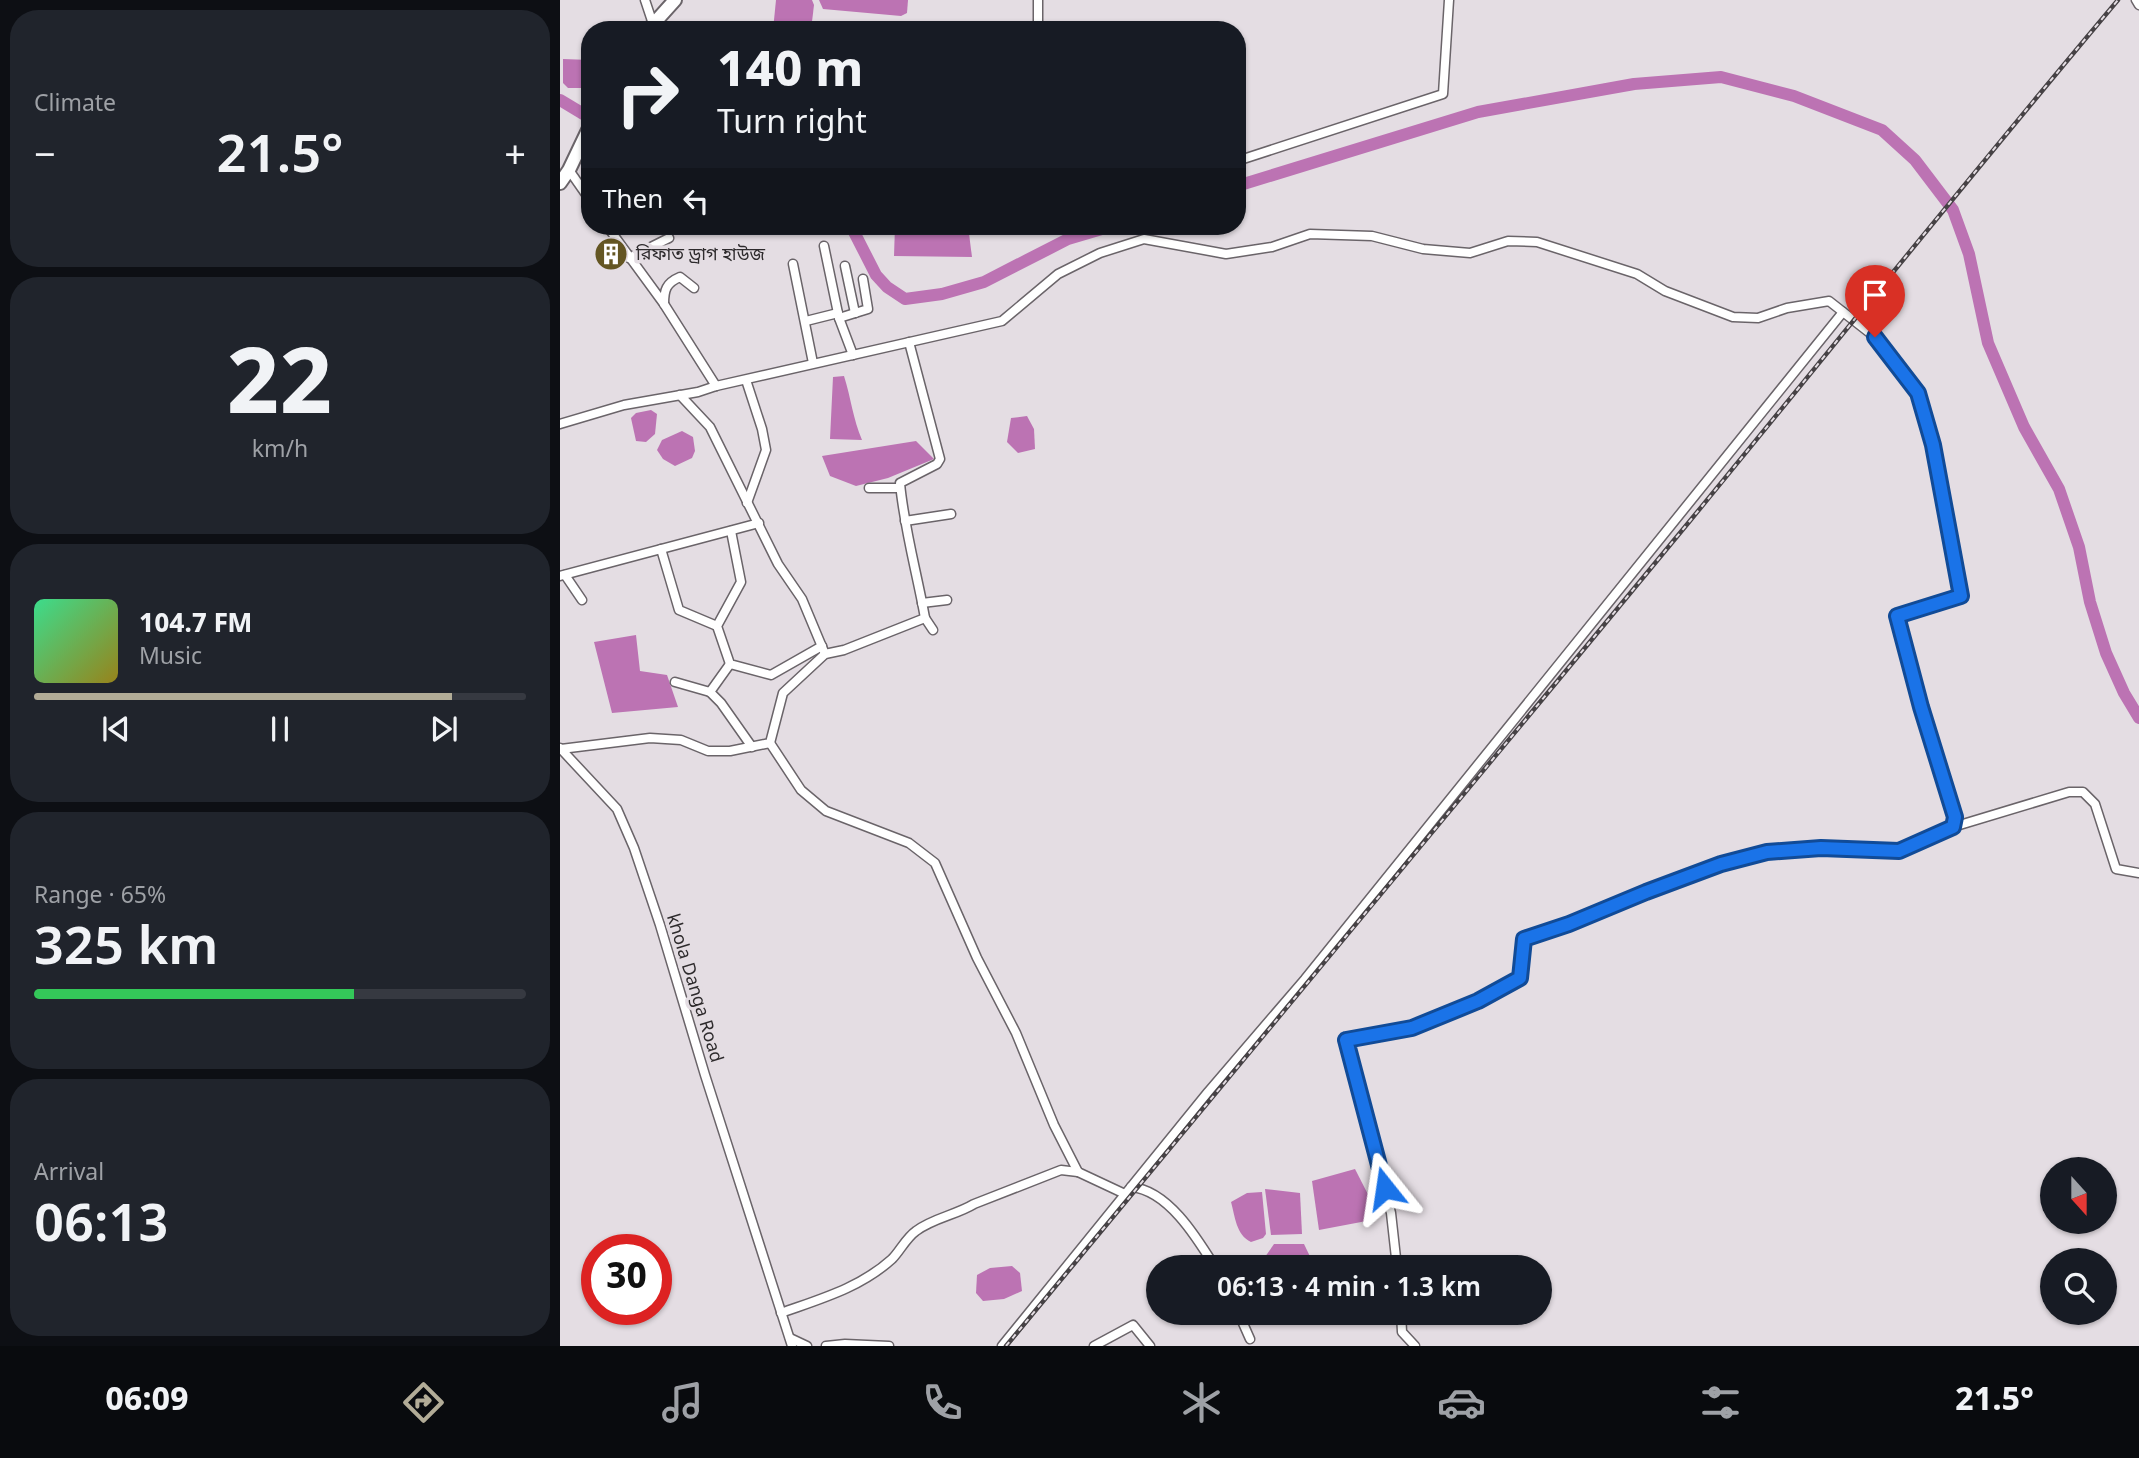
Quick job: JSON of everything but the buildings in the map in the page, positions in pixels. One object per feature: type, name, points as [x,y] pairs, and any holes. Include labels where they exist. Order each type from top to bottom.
[{"type":"highway","points":[[656,21],[675,0]]},
{"type":"highway","points":[[560,183],[581,144]]},
{"type":"street","points":[[645,0],[649,21]]},
{"type":"street","points":[[1038,0],[1038,21]]},
{"type":"street","points":[[1246,158],[1443,94],[1449,0]]},
{"type":"street","points":[[2136,0],[2139,5]]},
{"type":"street","points":[[569,170],[581,187]]},
{"type":"street","points":[[560,424],[624,405],[680,395],[1002,321],[1058,274],[1100,253],[1144,239],[1226,254],[1272,247],[1310,234],[1372,236],[1423,249],[1470,253],[1508,241],[1536,242],[1637,274],[1665,291],[1733,317],[1758,318],[1787,308],[1829,301],[1875,337],[1918,393],[1933,445],[1961,596],[1897,616],[1921,707],[1955,817],[1953,827]]},
{"type":"street","points":[[613,235],[664,304],[716,386]]},
{"type":"street","points":[[629,258],[669,238]]},
{"type":"street","points":[[824,246],[838,315],[853,355]]},
{"type":"street","points":[[793,264],[813,363]]},
{"type":"street","points":[[845,266],[855,313]]},
{"type":"street","points":[[664,304],[664,290],[671,281],[680,277],[694,288]]},
{"type":"street","points":[[806,321],[868,309],[863,279]]},
{"type":"street","points":[[1002,1346],[1128,1190],[1305,979],[1843,312]]},
{"type":"street","points":[[909,342],[940,459],[937,464],[900,483],[925,618],[933,630]]},
{"type":"street","points":[[747,380],[766,450],[747,503]]},
{"type":"street","points":[[680,395],[710,427],[778,564],[802,599],[824,650]]},
{"type":"street","points":[[869,488],[901,488]]},
{"type":"street","points":[[905,521],[951,514]]},
{"type":"street","points":[[582,600],[562,575],[759,523]]},
{"type":"street","points":[[730,664],[717,626],[741,582],[731,531]]},
{"type":"street","points":[[661,549],[680,610],[717,626]]},
{"type":"street","points":[[922,603],[947,600]]},
{"type":"street","points":[[730,664],[771,675],[824,650],[844,650],[925,618]]},
{"type":"street","points":[[824,650],[783,693],[770,743],[801,790],[826,811],[909,843],[935,863],[976,958],[1016,1033],[1054,1125],[1078,1172]]},
{"type":"street","points":[[710,692],[730,664]]},
{"type":"street","points":[[675,682],[710,692],[722,703],[752,747]]},
{"type":"street","points":[[560,749],[650,738],[681,740],[708,751],[730,751],[770,743]]},
{"type":"street","name":"khola Danga Road","points":[[560,749],[617,809],[634,848],[791,1342]]},
{"type":"street","points":[[1396,1255],[1391,1213],[1346,1040],[1412,1028],[1478,1001],[1520,978],[1524,939],[1721,864],[1767,852],[1821,848],[1899,851],[1953,827],[2069,792],[2083,792],[2095,804],[2116,869],[2139,873]]},
{"type":"street","points":[[781,1313],[853,1288],[892,1259],[914,1232],[927,1225],[1061,1170],[1078,1172],[1128,1190],[1155,1193],[1194,1233],[1208,1255]]},
{"type":"street","points":[[1094,1346],[1133,1325],[1150,1346]]},
{"type":"street","points":[[1244,1325],[1250,1339]]},
{"type":"street","points":[[1402,1325],[1402,1332],[1415,1346]]},
{"type":"street","points":[[791,1342],[807,1346]]},
{"type":"street","points":[[826,1346],[889,1346]]},
{"type":"shaded area","points":[[776,0],[812,0],[812,21],[774,21]]},
{"type":"shaded area","points":[[819,0],[908,0],[907,13],[901,16],[823,9]]},
{"type":"shaded area","points":[[563,59],[581,60],[581,88],[568,88],[563,83]]},
{"type":"shaded area","points":[[895,235],[969,235],[972,257],[894,256]]},
{"type":"shaded area","points":[[844,376],[862,440],[830,439],[833,377]]},
{"type":"shaded area","points":[[651,410],[657,414],[655,434],[646,442],[636,441],[631,418],[636,413]]},
{"type":"shaded area","points":[[1027,416],[1034,429],[1035,449],[1018,453],[1007,442],[1011,418]]},
{"type":"shaded area","points":[[682,431],[693,437],[695,451],[692,458],[675,466],[663,459],[657,450],[662,440]]},
{"type":"shaded area","points":[[916,441],[934,459],[888,478],[856,486],[830,476],[822,456]]},
{"type":"shaded area","points":[[636,635],[640,671],[667,675],[678,707],[612,713],[594,642]]},
{"type":"shaded area","points":[[1355,1169],[1379,1216],[1377,1219],[1319,1230],[1312,1181]]},
{"type":"shaded area","points":[[1265,1189],[1300,1193],[1302,1234],[1271,1235]]},
{"type":"shaded area","points":[[1262,1192],[1266,1234],[1263,1238],[1251,1242],[1239,1230],[1231,1202],[1247,1193]]},
{"type":"shaded area","points":[[1274,1244],[1304,1244],[1309,1255],[1266,1255]]},
{"type":"shaded area","points":[[1012,1266],[1020,1273],[1022,1291],[1004,1299],[983,1301],[976,1293],[977,1275],[990,1268]]},
{"type":"waterway","points":[[1246,183],[1478,112],[1634,84],[1721,77],[1794,96],[1882,130],[1915,160],[1953,210],[1969,254],[1988,343],[2024,427],[2059,489],[2079,547],[2090,602],[2106,653],[2139,718]]},
{"type":"waterway","points":[[560,100],[581,113]]},
{"type":"waterway","points":[[856,235],[876,275],[887,287],[905,299],[942,294],[984,282],[1068,239],[1082,235]]},
{"type":"railway","points":[[1006,1346],[2118,0]]},
{"type":"place","name":"রিফাত ড্রাগ হাউজ","points":[[611,254]]},
{"type":"route","points":[[1385,1188],[1346,1040],[1412,1028],[1478,1001],[1520,978],[1524,939],[1721,864],[1767,852],[1821,848],[1899,851],[1953,827],[1955,817],[1921,707],[1897,616],[1961,596],[1933,445],[1918,393],[1875,337]]}]
